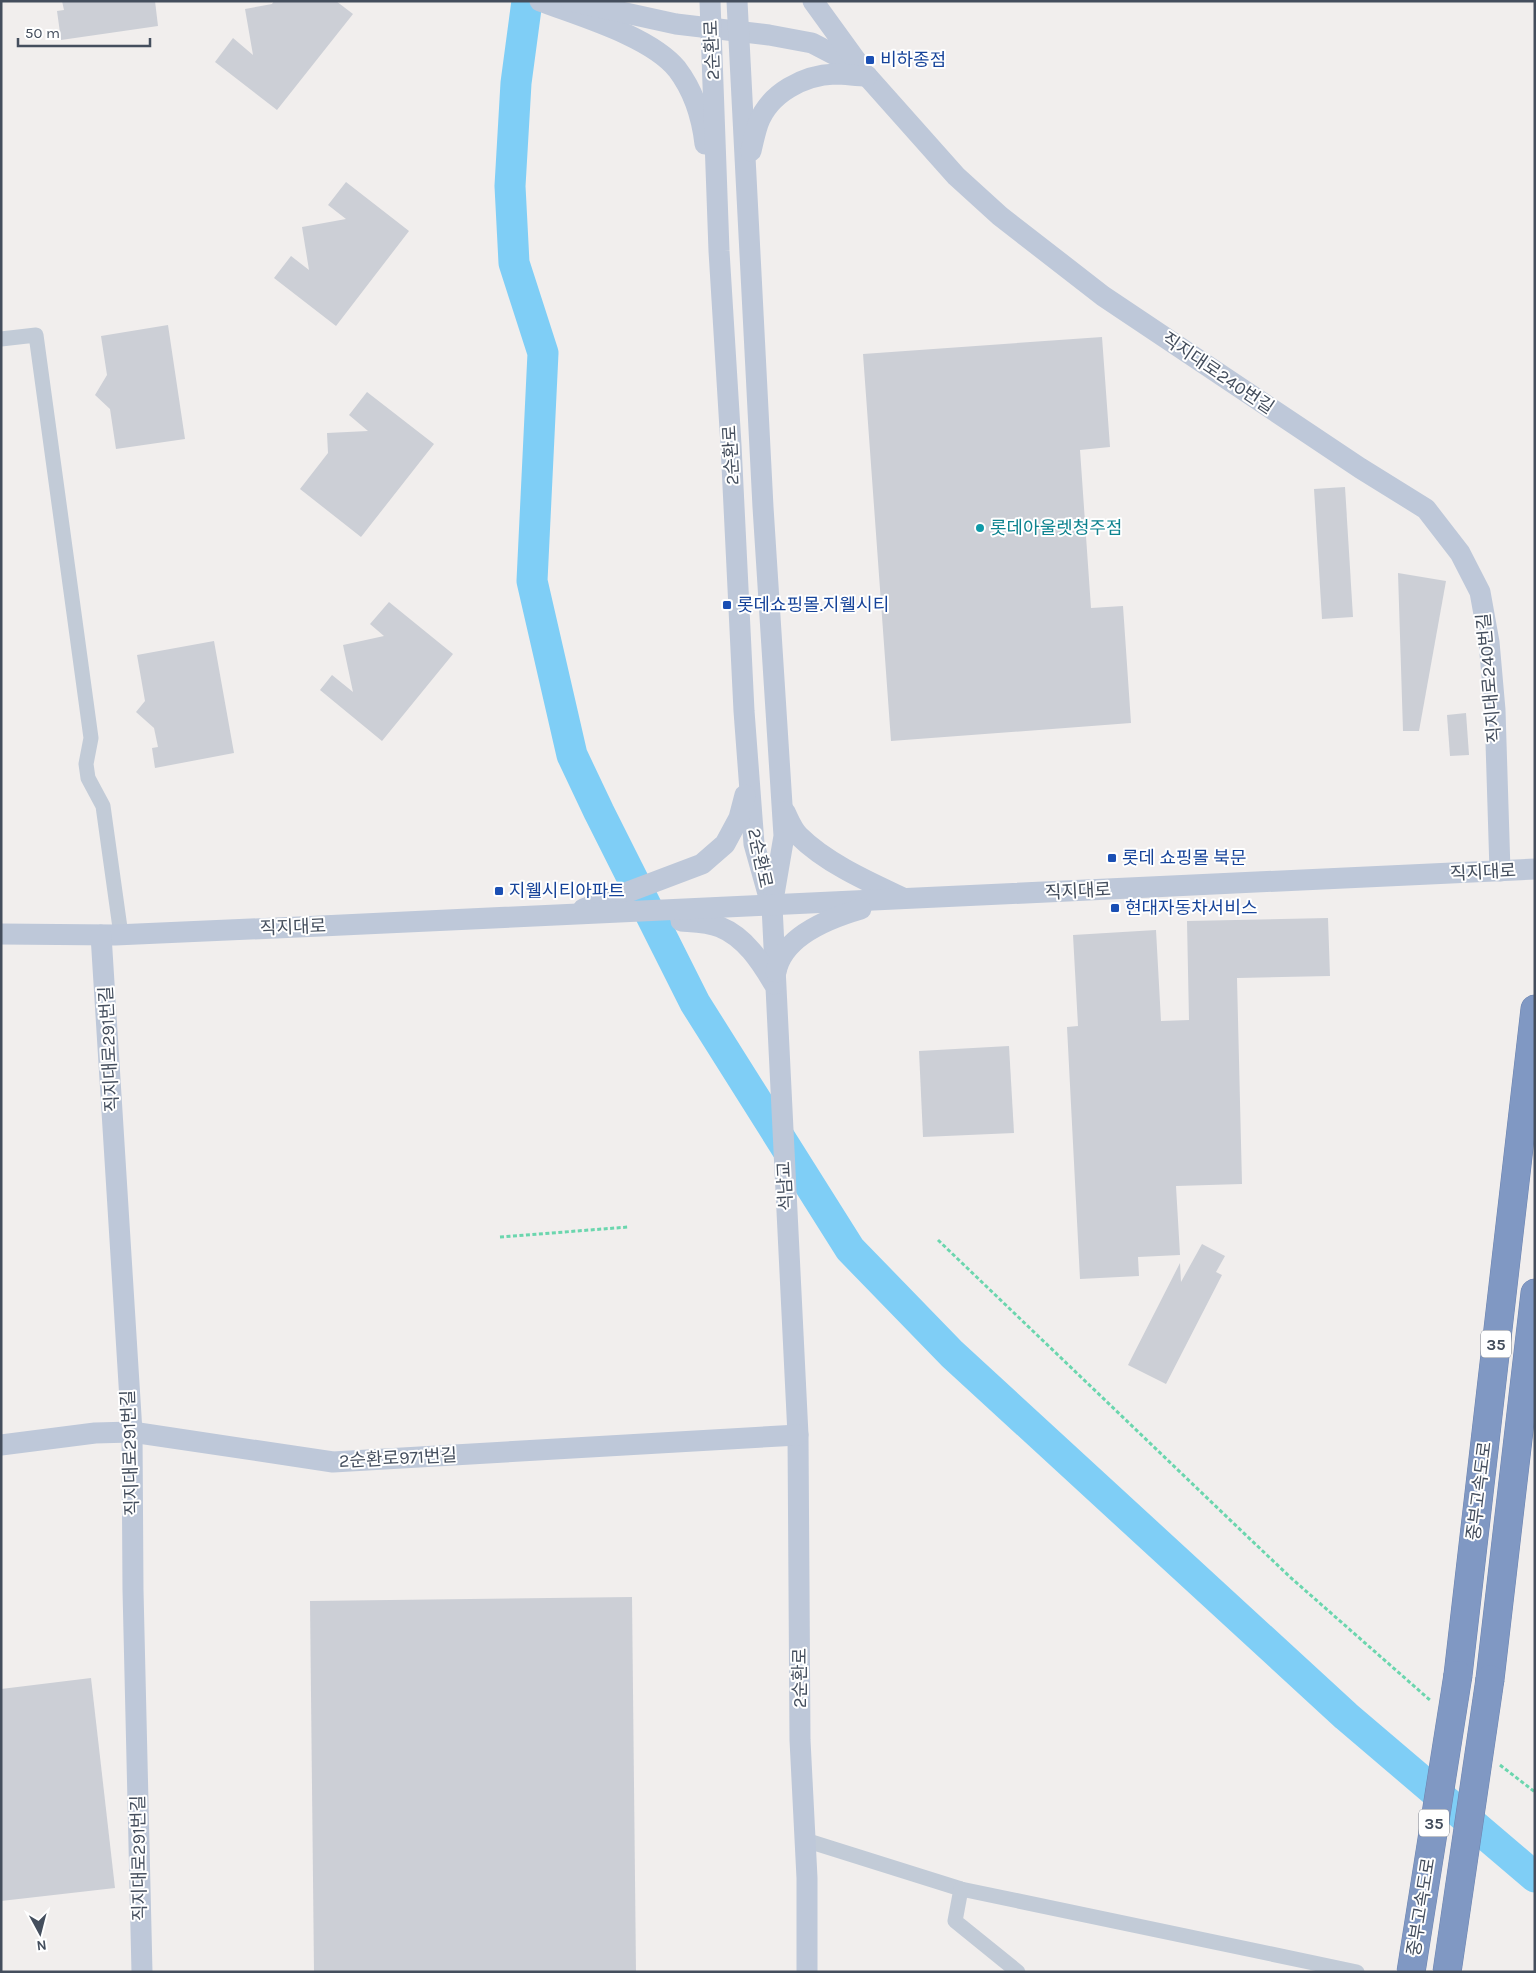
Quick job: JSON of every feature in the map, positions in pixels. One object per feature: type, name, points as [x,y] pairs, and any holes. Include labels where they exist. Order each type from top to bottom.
[{"type":"highway","name":"중부고속도로","points":[[1411,1972],[1458,1675],[1534,1011]]},
{"type":"highway","name":"중부고속도로","points":[[1447,1972],[1490,1679],[1535,1293]]},
{"type":"street","points":[[540,1],[610,19]]},
{"type":"street","points":[[571,1],[610,19],[664,57],[676,69],[686,84],[697,107],[704,134],[719,251]]},
{"type":"street","name":"2순환로","points":[[710,1],[719,251],[749,778],[754,844],[772,906]]},
{"type":"street","name":"2순환로","points":[[737,1],[763,507],[784,836],[772,906],[775,986]]},
{"type":"street","points":[[813,1],[867,76]]},
{"type":"street","name":"직지대로240번길","points":[[610,19],[676,24],[769,35],[812,43],[837,56],[867,76],[956,176],[1000,216],[1103,296],[1360,468],[1426,509],[1460,553],[1480,592],[1489,642],[1495,710],[1500,871]]},
{"type":"street","points":[[812,43],[843,41]]},
{"type":"street","points":[[746,172],[758,123],[771,102],[790,87],[810,78],[835,74],[867,76]]},
{"type":"street","points":[[1,339],[36,335],[91,738],[86,764],[88,778],[103,806],[111,935]]},
{"type":"street","points":[[579,915],[616,896],[702,864],[725,844],[739,818],[749,778]]},
{"type":"street","points":[[782,806],[798,836],[866,881],[908,900]]},
{"type":"street","name":"직지대로","points":[[1,934],[111,935],[579,915],[707,916],[772,906],[1535,869]]},
{"type":"street","points":[[775,986],[776,970],[784,952],[806,934],[834,918],[848,913],[868,907],[908,900]]},
{"type":"street","points":[[707,916],[737,937],[762,963],[775,986]]},
{"type":"street","name":"직지대로291번길","points":[[111,935],[132,1432],[133,1590],[142,1972]]},
{"type":"street","name":"석남교","points":[[775,986],[794,1384]]},
{"type":"street","name":"2순환로","points":[[794,1384],[798,1435],[800,1755],[807,1878],[807,1972]]},
{"type":"street","name":"2순환로971번길","points":[[1,1444],[95,1433],[132,1432],[333,1462],[798,1435]]},
{"type":"street","points":[[805,1840],[961,1889],[1357,1972]]},
{"type":"street","points":[[961,1889],[955,1921],[1018,1972]]},
{"type":"path","points":[[500,1237],[628,1228]]},
{"type":"path","points":[[938,1240],[1290,1577],[1432,1701]]},
{"type":"path","points":[[1494,1759],[1535,1792]]},
{"type":"building","points":[[62,1],[155,1],[158,26],[61,40],[57,11],[64,10]]},
{"type":"building","points":[[274,1],[336,1],[353,14],[277,110],[215,62],[233,38],[253,55],[245,9],[272,4]]},
{"type":"building","points":[[346,182],[409,231],[336,326],[274,278],[291,256],[309,270],[302,227],[346,219],[328,205]]},
{"type":"building","points":[[168,325],[185,439],[116,449],[110,409],[95,395],[107,375],[101,336]]},
{"type":"building","name":"롯데아울렛청주점","points":[[1102,337],[1110,447],[1080,450],[1091,608],[1123,606],[1131,723],[891,741],[863,354]]},
{"type":"building","points":[[367,392],[434,444],[361,537],[300,489],[328,453],[327,433],[368,431],[349,415]]},
{"type":"building","points":[[1345,487],[1353,617],[1322,619],[1314,489]]},
{"type":"building","points":[[1398,573],[1446,581],[1419,731],[1403,731]]},
{"type":"building","points":[[389,602],[453,654],[382,741],[320,690],[332,675],[353,692],[343,645],[384,636],[370,624]]},
{"type":"building","points":[[214,641],[234,753],[155,768],[152,748],[158,747],[154,728],[136,712],[145,701],[137,655]]},
{"type":"building","points":[[1466,713],[1469,755],[1450,756],[1447,715]]},
{"type":"building","points":[[1328,918],[1330,976],[1237,978],[1242,1184],[1176,1186],[1180,1255],[1138,1257],[1139,1276],[1080,1279],[1067,1027],[1078,1026],[1073,935],[1156,930],[1161,1021],[1189,1020],[1187,921]]},
{"type":"building","points":[[1009,1046],[1014,1133],[923,1137],[919,1051]]},
{"type":"building","points":[[1202,1244],[1225,1256],[1216,1272],[1222,1275],[1166,1384],[1128,1365],[1180,1263],[1181,1282]]},
{"type":"building","points":[[632,1597],[636,1972],[314,1972],[310,1601]]},
{"type":"building","points":[[91,1678],[115,1888],[1,1901],[1,1689]]},
{"type":"waterway","points":[[527,1],[516,83],[510,186],[514,263],[543,353],[532,581],[572,755],[695,1003],[850,1249],[952,1354],[1346,1716],[1535,1877]]},
{"type":"place","name":"비하종점","points":[[870,60]]},
{"type":"place","name":"롯데아울렛청주점","points":[[980,528]]},
{"type":"place","name":"롯데쇼핑몰.지웰시티","points":[[727,605]]},
{"type":"place","name":"롯데 쇼핑몰 북문","points":[[1112,858]]},
{"type":"place","name":"지웰시티아파트","points":[[499,891]]},
{"type":"place","name":"현대자동차서비스","points":[[1115,908]]}]
